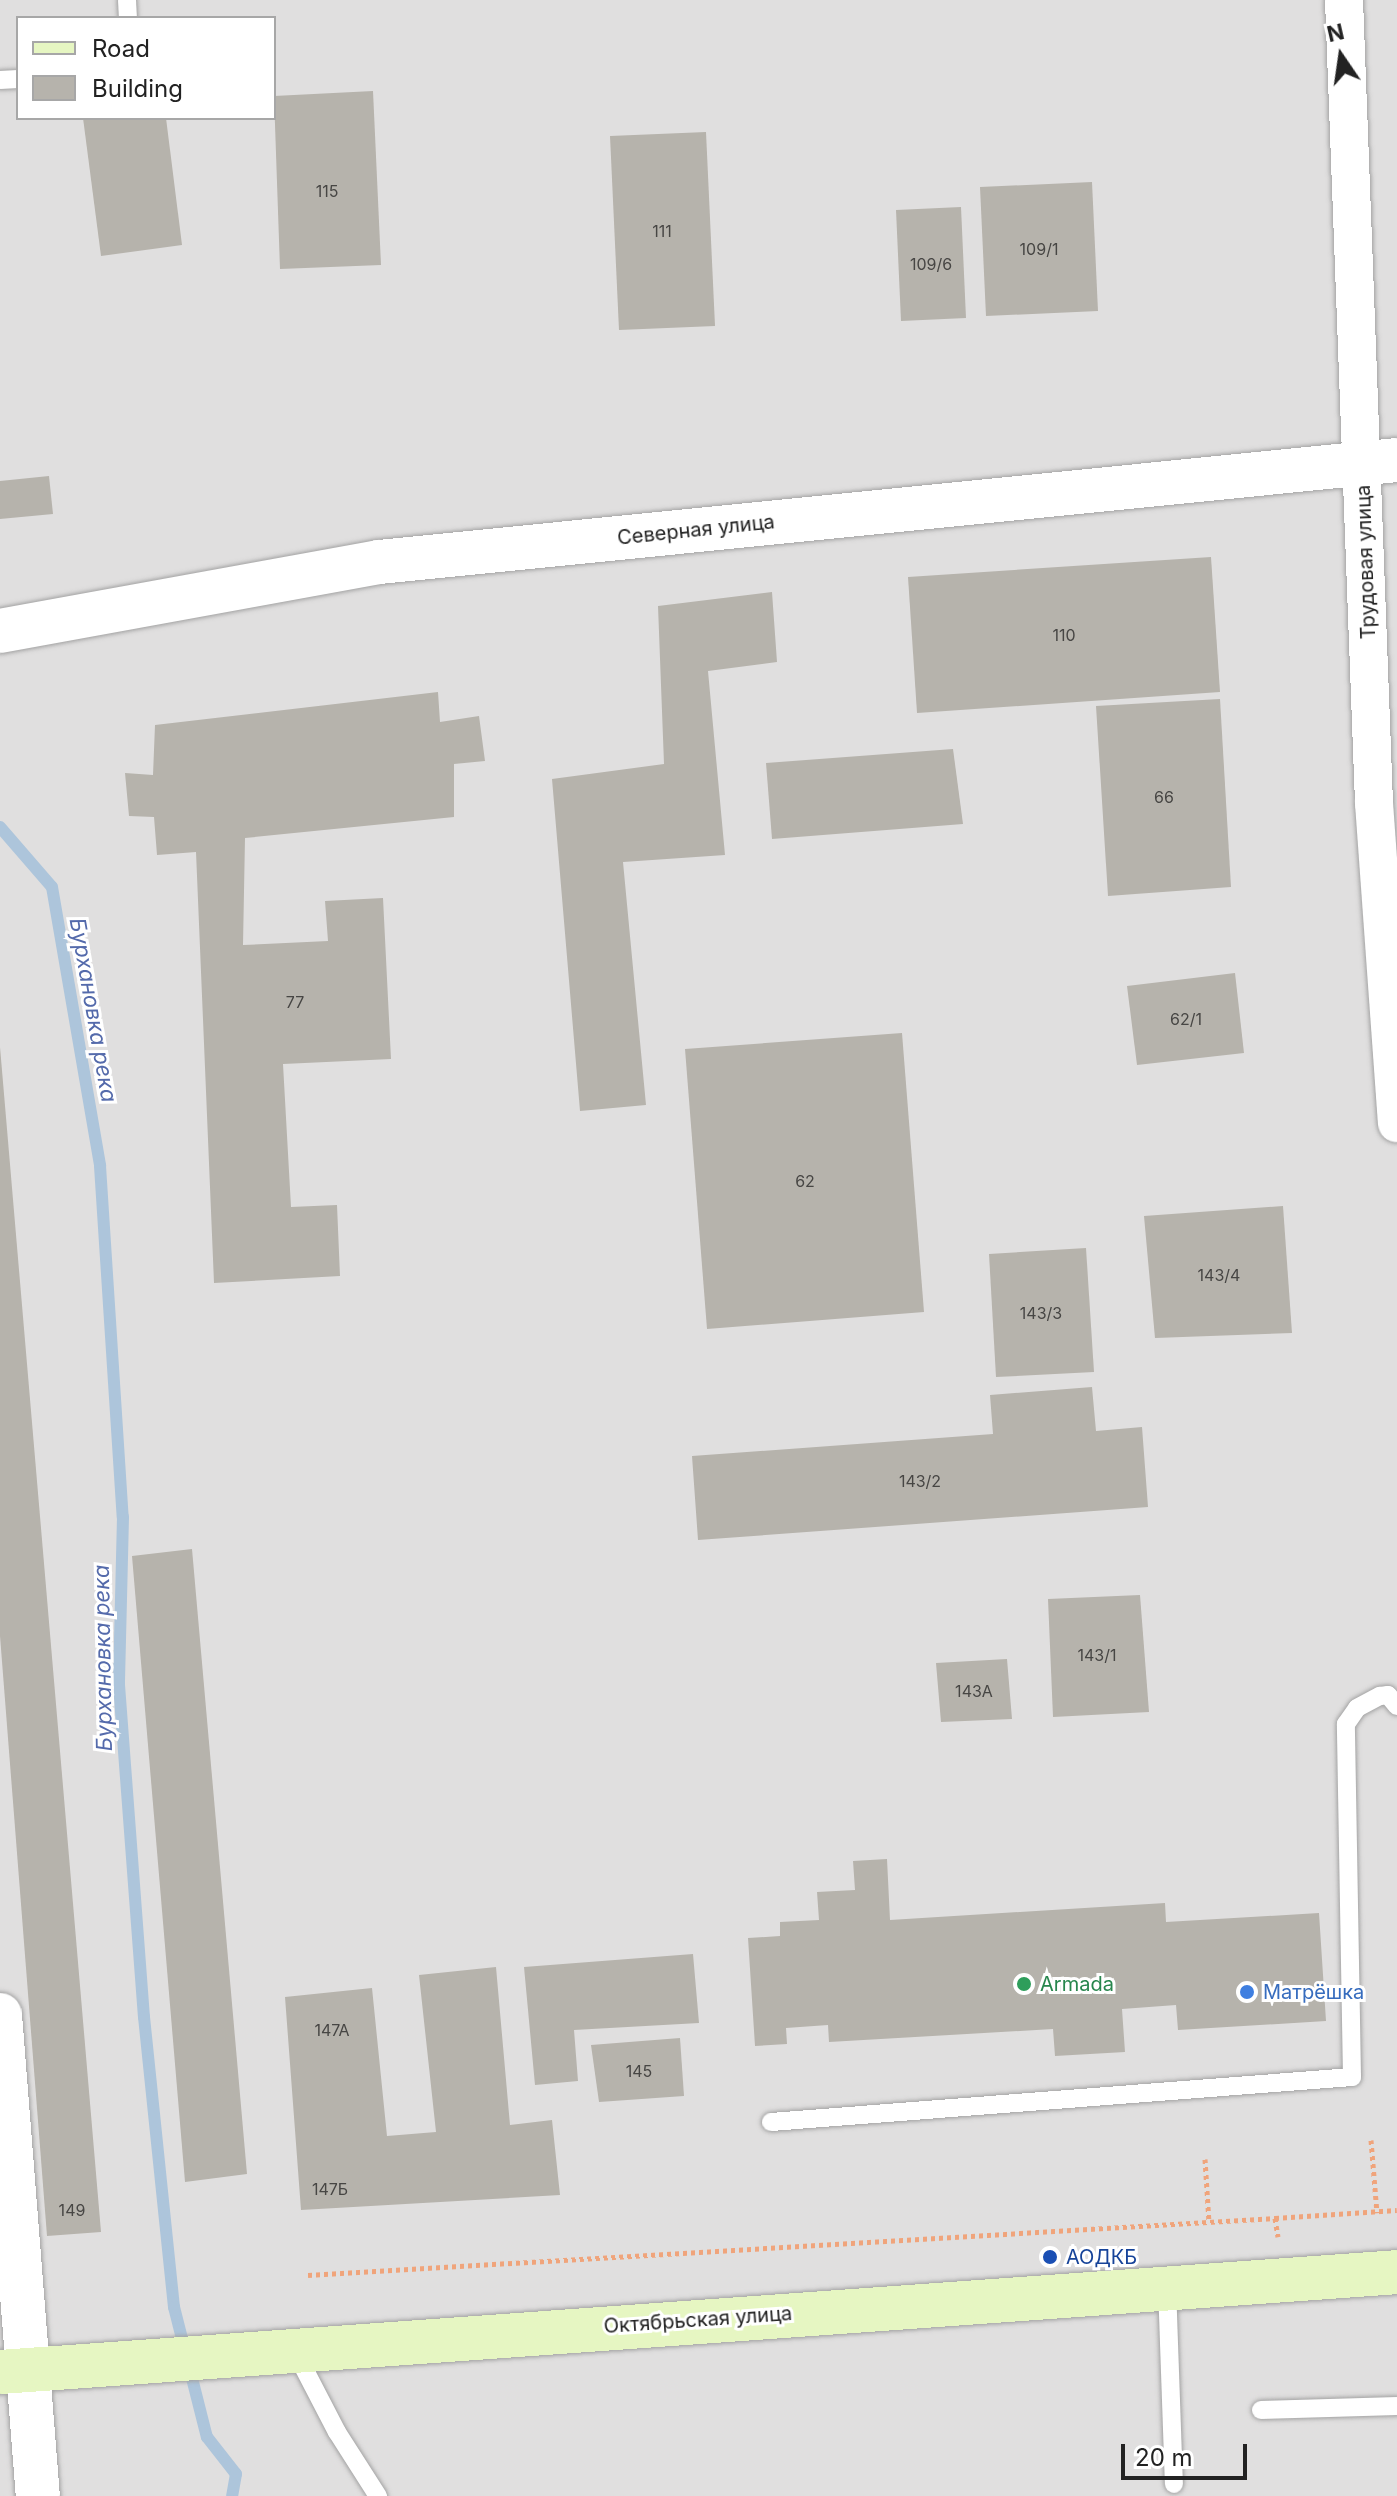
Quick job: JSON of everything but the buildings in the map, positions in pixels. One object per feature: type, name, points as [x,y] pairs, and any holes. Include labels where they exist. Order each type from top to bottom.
[{"type":"main road","name":"Октябрьская улица","points":[[14,2371],[1167,2285],[1397,2272]]},
{"type":"street","name":"Трудовая улица","points":[[1344,0],[1380,462],[1386,802],[1397,1123]]},
{"type":"street","name":"Северная улица","points":[[0,631],[379,562],[1380,462]]},
{"type":"street","points":[[0,2015],[14,2371],[38,2496]]},
{"type":"lane","points":[[771,2122],[1352,2077],[1346,1724],[1357,1708],[1380,1696],[1388,1695],[1397,1706]]},
{"type":"lane","points":[[1167,2285],[1174,2484]]},
{"type":"lane","points":[[295,2350],[337,2432],[378,2496]]},
{"type":"lane","points":[[1261,2410],[1397,2406]]},
{"type":"path","points":[[1371,2140],[1377,2213]]},
{"type":"path","points":[[1205,2159],[1209,2222]]},
{"type":"path","points":[[308,2275],[1397,2210]]},
{"type":"path","points":[[1275,2218],[1284,2278]]},
{"type":"shaded area","points":[[0,0],[1397,0],[1397,2496],[0,2496]]},
{"type":"waterway","name":"Бурхановка река","points":[[0,827],[52,887],[100,1166],[123,1517],[119,1685],[144,2017],[174,2307],[207,2437],[236,2474],[232,2496]]},
{"type":"place","name":"Armada","points":[[1024,1984]]},
{"type":"place","name":"Матрёшка","points":[[1247,1992]]},
{"type":"place","name":"АОДКБ","points":[[1050,2257]]}]
